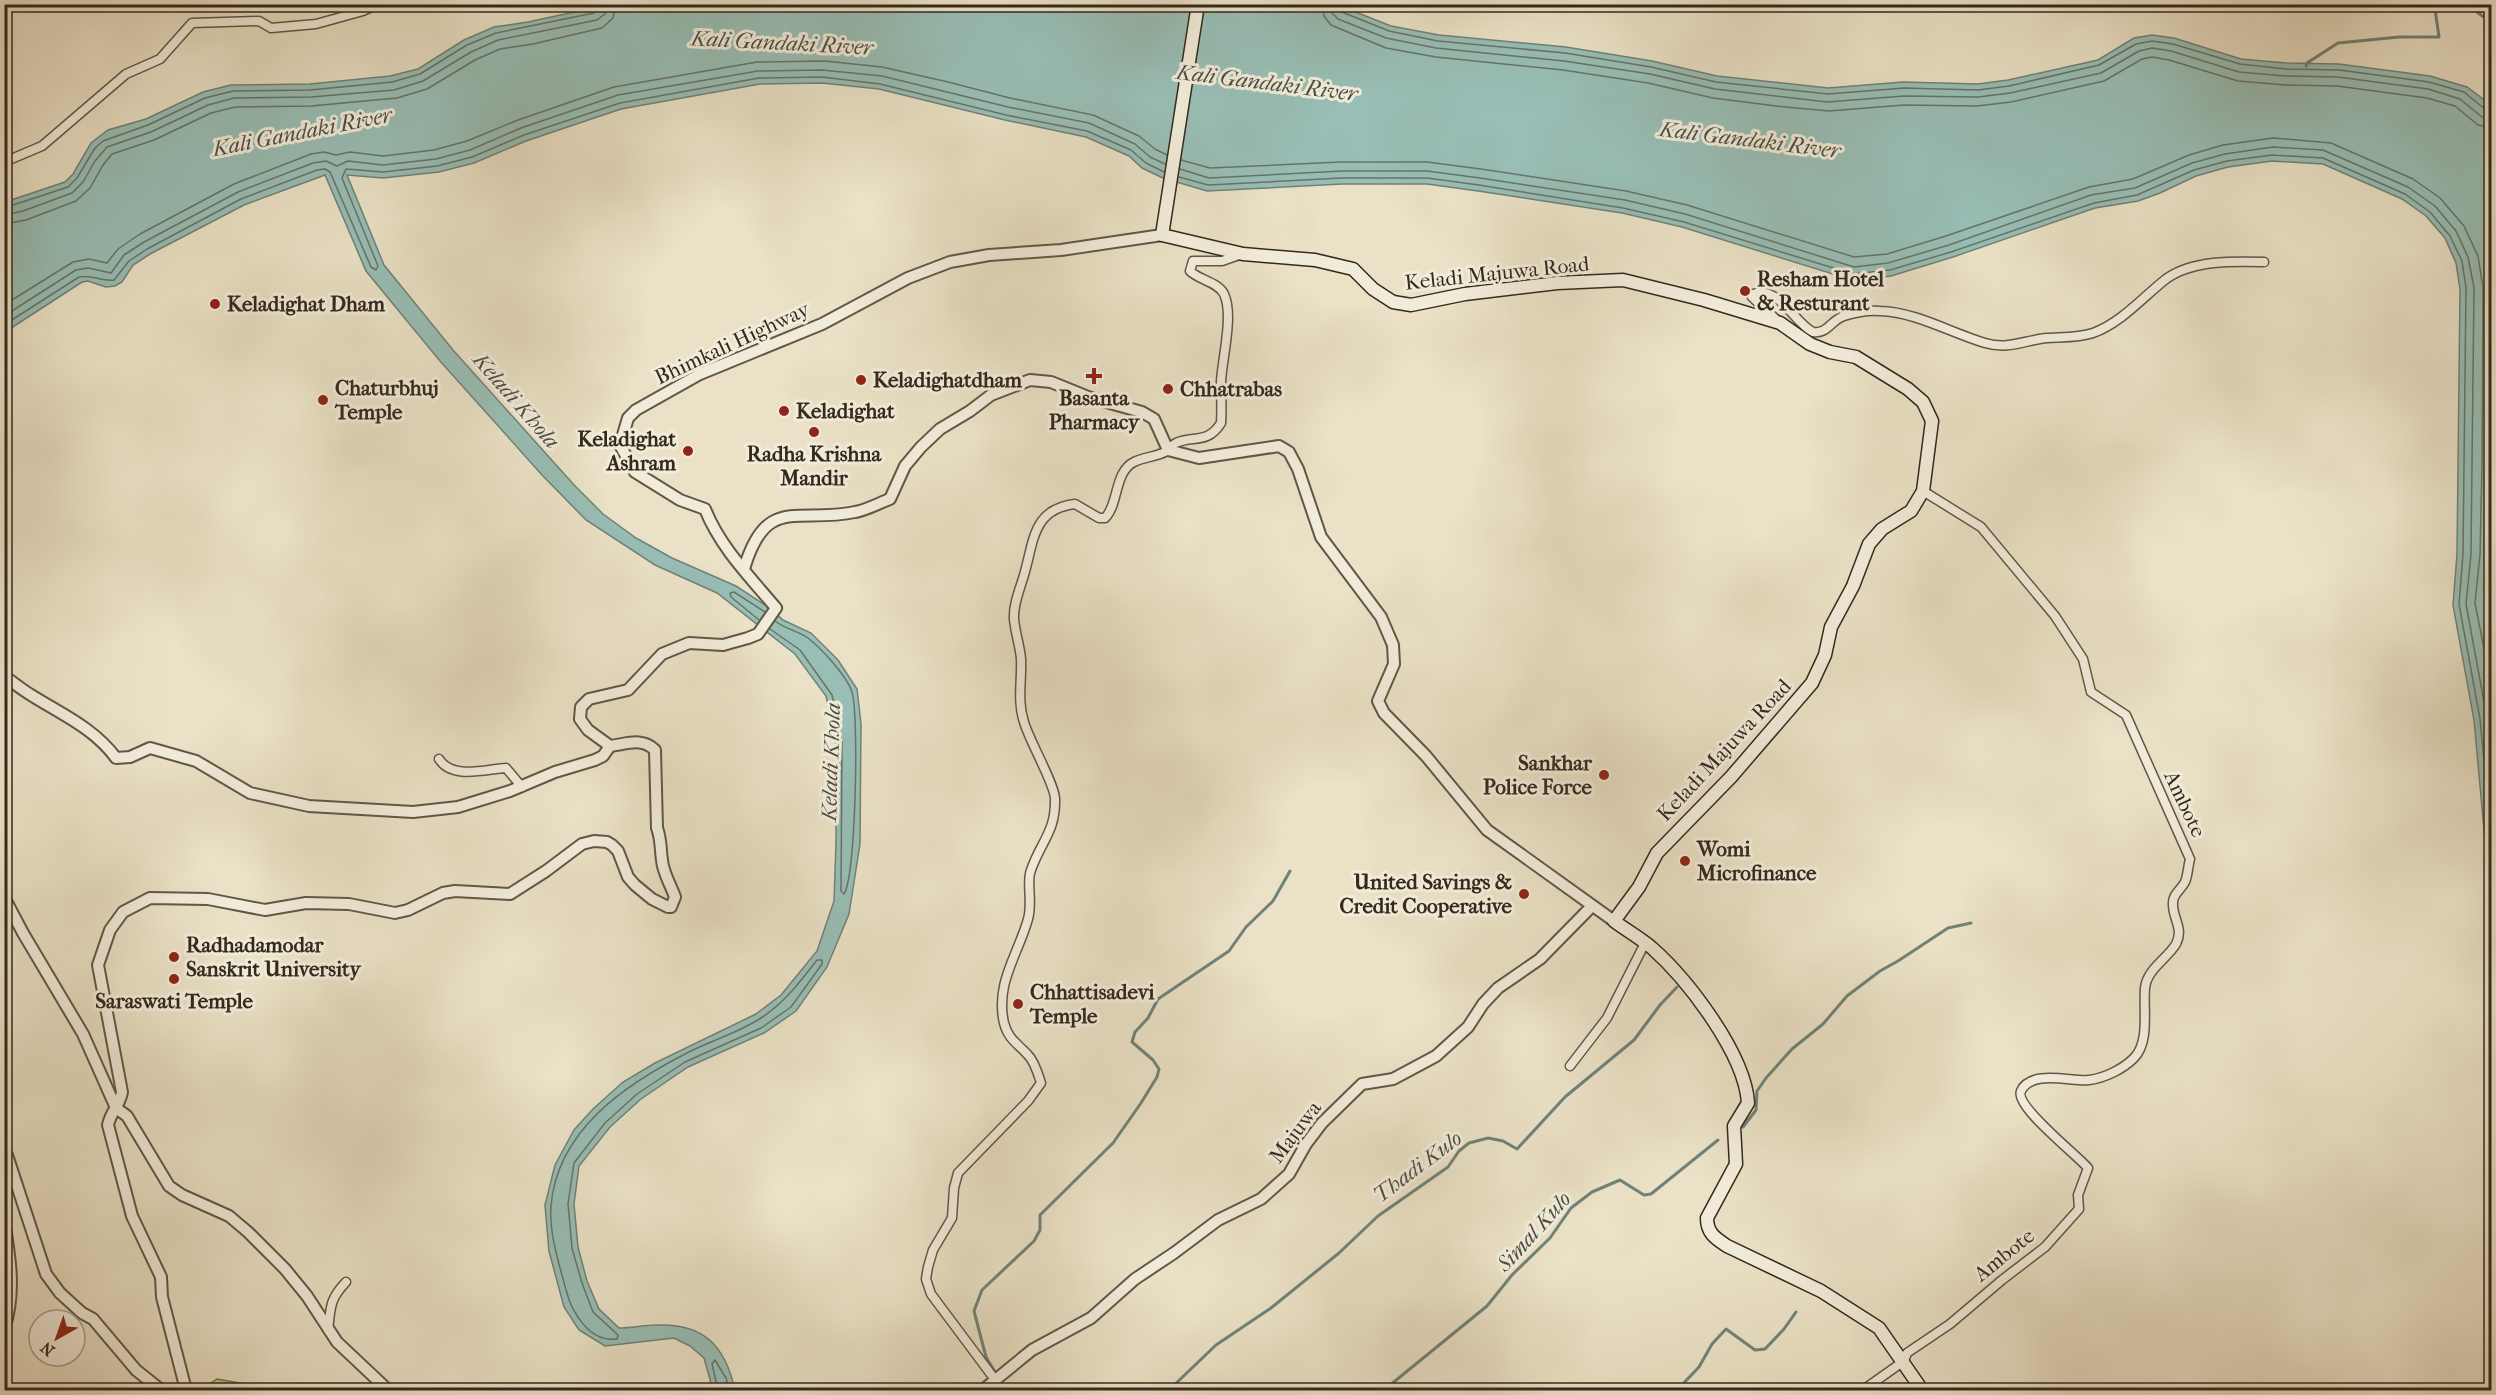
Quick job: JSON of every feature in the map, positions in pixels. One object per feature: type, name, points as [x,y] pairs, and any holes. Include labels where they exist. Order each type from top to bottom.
[{"type":"main road","points":[[1162,235],[1198,4]]},
{"type":"main road","name":"Keladi Majuwa Road","points":[[1162,235],[1243,254],[1315,260],[1353,269],[1373,289],[1393,302],[1411,305],[1465,294],[1557,283],[1623,280],[1704,300],[1780,323],[1810,344],[1830,352],[1856,357],[1908,389],[1923,402],[1932,421],[1923,491],[1911,511],[1882,529],[1869,544],[1852,586],[1831,627],[1825,655],[1812,683],[1731,777],[1657,853],[1639,887],[1614,921]]},
{"type":"main road","points":[[1614,921],[1669,965],[1709,1016],[1736,1059],[1748,1093],[1745,1110],[1734,1126],[1736,1164],[1707,1218],[1707,1227],[1713,1237],[1727,1246],[1816,1288],[1879,1328],[1922,1390]]},
{"type":"street","points":[[4,162],[42,146],[126,75],[160,59],[192,23],[259,21],[271,28],[316,24],[363,11],[378,4]]},
{"type":"street","name":"Bhimkali Highway","points":[[610,746],[588,730],[580,719],[581,707],[589,699],[628,690],[662,654],[689,642],[723,645],[758,633],[776,609],[712,528],[705,509],[680,500],[635,472],[620,445],[628,418],[636,410],[700,374],[822,324],[908,278],[950,262],[989,255],[1061,250],[1162,235]]},
{"type":"street","points":[[997,1386],[931,1294],[926,1279],[933,1250],[952,1218],[954,1188],[958,1173],[1028,1101],[1041,1083],[1029,1055],[1015,1045],[1007,1031],[1001,990],[1029,918],[1030,871],[1047,840],[1054,821],[1055,795],[1023,721],[1019,700],[1021,660],[1014,608],[1033,535],[1047,515],[1056,509],[1075,504],[1099,518],[1105,518],[1112,511],[1120,479],[1131,463],[1168,450],[1177,443],[1198,440],[1210,434],[1221,423],[1221,379],[1226,340],[1226,301],[1218,288],[1190,271],[1190,265],[1193,261],[1222,261],[1243,254]]},
{"type":"street","points":[[1780,323],[1752,297],[1753,294],[1764,293],[1782,301],[1800,322],[1814,332],[1826,331],[1843,316],[1883,311],[1935,324],[1985,343],[1998,346],[2020,345],[2045,338],[2092,333],[2108,326],[2167,279],[2183,270],[2233,261],[2264,262]]},
{"type":"street","points":[[744,569],[750,549],[773,520],[801,514],[855,512],[890,499],[905,466],[940,429],[970,411],[991,394],[1030,380],[1051,382],[1088,397],[1142,412],[1154,419],[1168,450]]},
{"type":"street","points":[[1168,450],[1199,458],[1269,446],[1279,446],[1289,452],[1298,469],[1321,537],[1381,617],[1393,645],[1394,664],[1378,701],[1384,713],[1426,756],[1487,830],[1614,921]]},
{"type":"street","name":"Ambote","points":[[1904,1361],[1907,1353],[1950,1324],[2045,1247],[2079,1209],[2078,1195],[2088,1168],[2059,1142],[2024,1104],[2020,1096],[2021,1091],[2026,1084],[2041,1078],[2089,1080],[2106,1076],[2135,1057],[2142,1045],[2145,986],[2158,961],[2176,944],[2180,927],[2173,908],[2173,898],[2186,881],[2190,859],[2126,715],[2091,693],[2083,659],[2055,616],[1981,527],[1923,491]]},
{"type":"street","points":[[4,676],[104,741],[116,758],[130,757],[150,748],[196,761],[250,793],[309,806],[413,812],[458,807],[522,787],[555,772],[595,760],[603,756],[610,746],[640,742],[650,745],[655,750],[657,828],[661,839],[662,862],[667,881],[675,897],[671,907],[652,899],[635,885],[628,877],[618,851],[612,845],[607,842],[594,841],[582,844],[546,872],[510,894],[471,890],[455,891],[443,893],[408,910],[395,913],[349,904],[306,903],[265,910],[208,899],[150,898],[123,912],[110,930],[99,965],[107,1019],[121,1076],[122,1092],[108,1125],[132,1216],[161,1277],[162,1297],[186,1390]]},
{"type":"street","points":[[439,759],[444,766],[458,771],[506,768],[522,787]]},
{"type":"street","points":[[4,897],[83,1034],[116,1108],[127,1116],[169,1186],[182,1196],[229,1216],[248,1232],[285,1269],[307,1296],[328,1330],[388,1390]]},
{"type":"street","name":"Majuwa","points":[[983,1390],[997,1386],[1032,1350],[1091,1318],[1135,1279],[1174,1254],[1218,1220],[1261,1199],[1289,1174],[1322,1123],[1362,1084],[1393,1079],[1436,1056],[1468,1027],[1497,988],[1540,959],[1592,906]]},
{"type":"street","points":[[1570,1066],[1607,1018],[1644,943]]},
{"type":"street","points":[[4,1153],[7,1155],[46,1274],[60,1293],[82,1313],[93,1319],[136,1370],[161,1390]]},
{"type":"street","points":[[4,1221],[12,1270],[9,1317],[4,1329]]},
{"type":"street","points":[[328,1330],[332,1298],[346,1282]]},
{"type":"street","points":[[1863,1390],[1904,1361]]},
{"type":"street","points":[[4,1380],[8,1390]]},
{"type":"green space","points":[[217,1379],[245,1384],[257,1390],[201,1390]]},
{"type":"water","name":"Kali Gandaki River","points":[[607,5],[1338,5],[1391,26],[1439,35],[1566,47],[1652,61],[1717,76],[1828,88],[1903,82],[1978,84],[2008,80],[2098,60],[2134,38],[2152,35],[2174,38],[2241,59],[2339,64],[2430,76],[2467,87],[2487,102],[2492,109],[2491,906],[2474,720],[2453,605],[2457,554],[2460,289],[2456,263],[2445,238],[2426,216],[2402,199],[2323,164],[2272,161],[2228,167],[2196,176],[2138,201],[2095,208],[1891,276],[1852,280],[1682,227],[1622,213],[1478,191],[1427,184],[1342,184],[1207,191],[1163,178],[1142,168],[1129,156],[1086,137],[879,89],[822,83],[760,84],[621,109],[526,141],[474,163],[439,172],[383,178],[347,175],[384,265],[453,350],[575,486],[603,514],[636,538],[672,558],[736,586],[771,609],[783,620],[811,633],[838,660],[857,689],[861,724],[860,844],[849,914],[827,967],[796,1011],[764,1033],[688,1067],[641,1099],[610,1127],[579,1166],[574,1204],[578,1247],[587,1281],[599,1309],[619,1328],[673,1325],[700,1333],[710,1340],[725,1361],[735,1390],[713,1390],[704,1358],[690,1346],[674,1338],[605,1346],[579,1330],[564,1307],[549,1251],[545,1205],[555,1165],[574,1130],[623,1082],[655,1063],[756,1014],[781,995],[817,951],[834,901],[836,743],[826,696],[795,654],[717,593],[655,565],[586,520],[542,475],[440,361],[366,271],[325,175],[244,205],[150,254],[133,265],[122,282],[115,286],[106,287],[88,281],[82,282],[5,332],[5,202],[65,182],[73,174],[91,143],[108,130],[146,119],[203,92],[231,85],[310,84],[390,76],[418,69],[464,40],[494,27]]},
{"type":"waterway","points":[[2306,66],[2307,63],[2338,43],[2399,37],[2439,37],[2435,9],[2446,4]]},
{"type":"waterway","points":[[2466,4],[2492,23]]},
{"type":"waterway","points":[[995,1372],[986,1357],[974,1311],[982,1290],[1034,1241],[1040,1230],[1040,1215],[1113,1143],[1157,1077],[1159,1069],[1153,1060],[1132,1042],[1135,1032],[1148,1018],[1158,999],[1229,951],[1246,927],[1273,901],[1290,871]]},
{"type":"waterway","name":"Simal Kulo","points":[[1743,1127],[1756,1110],[1757,1091],[1766,1078],[1792,1049],[1823,1024],[1847,996],[1880,971],[1948,928],[1971,923]]},
{"type":"waterway","name":"Thadi Kulo","points":[[1169,1390],[1216,1345],[1271,1308],[1339,1253],[1378,1216],[1448,1167],[1459,1151],[1469,1143],[1488,1138],[1503,1141],[1517,1149],[1565,1097],[1634,1040],[1660,1005],[1677,987]]},
{"type":"waterway","name":"Simal Kulo","points":[[1384,1390],[1487,1306],[1512,1275],[1550,1238],[1571,1208],[1592,1192],[1620,1180],[1644,1195],[1651,1194],[1718,1140]]},
{"type":"waterway","points":[[1677,1390],[1699,1367],[1712,1344],[1726,1329],[1755,1350],[1765,1349],[1796,1312]]},
{"type":"place","name":"Resham Hotel & Resturant","points":[[1745,291]]},
{"type":"place","name":"Keladighat Dham","points":[[215,304]]},
{"type":"place","name":"Basanta Pharmacy","points":[[1094,376]]},
{"type":"place","name":"Keladighatdham","points":[[861,380]]},
{"type":"place","name":"Chhatrabas","points":[[1168,389]]},
{"type":"place","name":"Chaturbhuj Temple","points":[[323,400]]},
{"type":"place","name":"Keladighat","points":[[784,411]]},
{"type":"place","name":"Radha Krishna Mandir","points":[[814,432]]},
{"type":"place","name":"Keladighat Ashram","points":[[688,451]]},
{"type":"place","name":"Sankhar Police Force","points":[[1604,775]]},
{"type":"place","name":"Womi Microfinance","points":[[1685,861]]},
{"type":"place","name":"United Savings & Credit Cooperative","points":[[1524,894]]},
{"type":"place","name":"Radhadamodar Sanskrit University","points":[[174,957]]},
{"type":"place","name":"Saraswati Temple","points":[[174,979]]},
{"type":"place","name":"Chhattisadevi Temple","points":[[1018,1004]]},
{"type":"water label","name":"Keladi Khola","points":[[517,400]]},
{"type":"water label","name":"Keladi Khola","points":[[830,762]]}]
